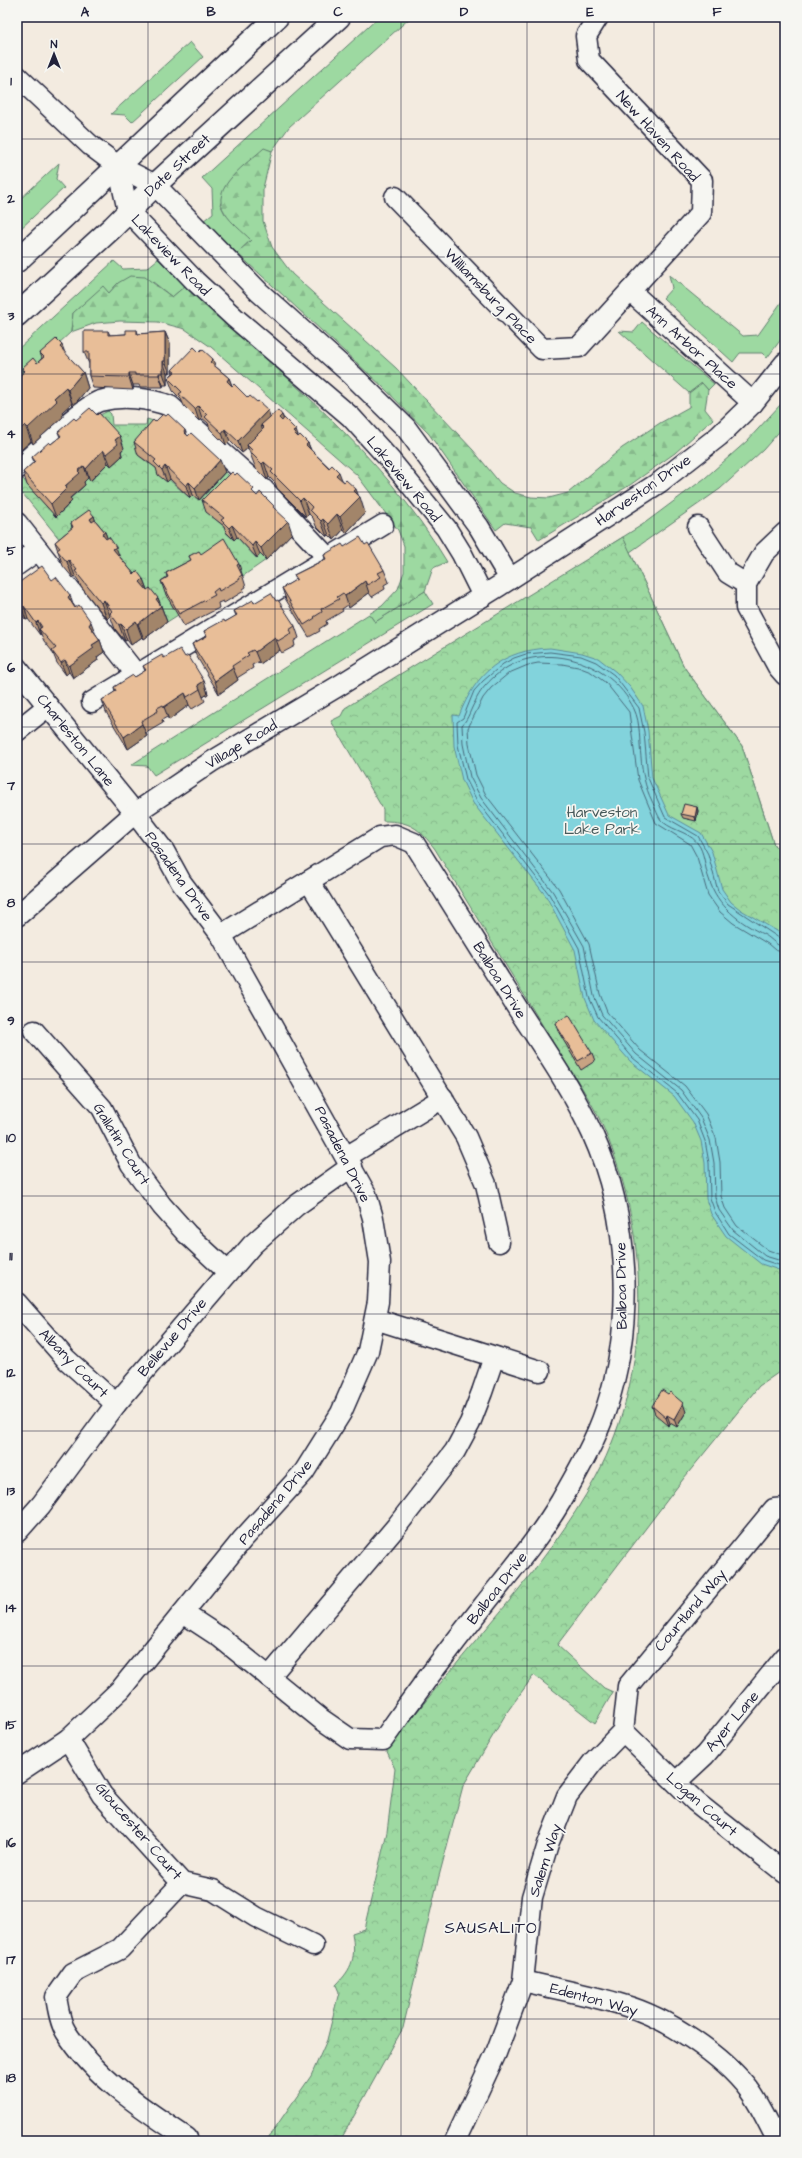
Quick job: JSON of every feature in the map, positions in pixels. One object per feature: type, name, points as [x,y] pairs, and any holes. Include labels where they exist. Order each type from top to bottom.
[{"type":"main road","points":[[17,261],[277,17]]},
{"type":"main road","name":"Date Street","points":[[17,316],[113,227],[155,185],[339,17]]},
{"type":"street","name":"New Haven Road","points":[[598,17],[586,36],[589,60],[702,180],[701,213],[630,291]]},
{"type":"street","points":[[17,76],[90,145],[118,166]]},
{"type":"street","name":"Lakeview Road","points":[[118,166],[155,185],[259,292],[346,370],[406,428],[479,526],[510,578]]},
{"type":"street","name":"Lakeview Road","points":[[118,166],[128,211],[195,281],[235,318],[356,422],[391,461],[446,528],[462,554],[483,596]]},
{"type":"street","name":"Williamsburg Place","points":[[395,197],[542,348],[580,347],[630,291]]},
{"type":"street","name":"Ann Arbor Place","points":[[630,291],[753,403]]},
{"type":"street","name":"Harveston Drive","points":[[483,596],[660,482],[719,436],[753,403],[785,363]]},
{"type":"street","points":[[17,469],[84,410],[99,401],[122,399],[153,400],[170,406],[264,490],[328,558]]},
{"type":"street","points":[[17,522],[136,674]]},
{"type":"street","points":[[92,702],[383,525]]},
{"type":"street","points":[[698,527],[728,573],[746,584]]},
{"type":"street","points":[[785,533],[764,553],[746,584],[746,608],[779,652],[785,675]]},
{"type":"street","points":[[17,565],[38,550]]},
{"type":"street","name":"Village Road","points":[[17,916],[135,813],[211,762],[340,685],[483,596]]},
{"type":"street","name":"Charleston Lane","points":[[17,668],[135,813]]},
{"type":"street","points":[[17,730],[48,706]]},
{"type":"street","name":"Pasadena Drive","points":[[17,1774],[68,1739],[121,1689],[242,1540],[304,1472],[341,1413],[368,1351],[378,1302],[380,1262],[373,1218],[366,1194],[221,935],[181,882],[164,851],[135,813]]},
{"type":"street","name":"Balboa Drive","points":[[184,1613],[221,1638],[321,1719],[350,1739],[383,1740],[421,1684],[520,1560],[560,1502],[605,1412],[621,1346],[624,1310],[623,1267],[618,1216],[606,1172],[592,1134],[555,1068],[414,843],[394,835],[380,837],[221,935]]},
{"type":"street","points":[[309,881],[466,1137],[479,1165],[493,1210],[499,1242]]},
{"type":"street","name":"Gallatin Court","points":[[34,1031],[102,1108],[132,1164],[162,1206],[188,1234],[228,1272]]},
{"type":"street","name":"Bellevue Drive","points":[[17,1532],[41,1505],[116,1404],[252,1245],[349,1162],[443,1098]]},
{"type":"street","name":"Albany Court","points":[[17,1303],[66,1359],[116,1404]]},
{"type":"street","points":[[375,1319],[540,1371]]},
{"type":"street","points":[[269,1677],[396,1527],[450,1456],[470,1423],[494,1357]]},
{"type":"street","name":"Courtland Way","points":[[623,1731],[628,1686],[774,1509],[785,1508]]},
{"type":"street","name":"Ayer Lane","points":[[676,1782],[705,1754],[785,1657]]},
{"type":"street","name":"Logan Court","points":[[623,1731],[696,1802],[782,1864]]},
{"type":"street","name":"Salem Way","points":[[455,2141],[496,2053],[523,1981],[532,1897],[548,1844],[567,1796],[593,1762],[623,1731]]},
{"type":"street","name":"Gloucester Court","points":[[68,1739],[102,1795],[182,1883],[213,1890],[256,1917],[313,1945]]},
{"type":"street","points":[[182,1883],[120,1949],[73,1973],[56,1997],[65,2031],[97,2071],[146,2111],[188,2138]]},
{"type":"street","name":"Edenton Way","points":[[523,1981],[624,2005],[651,2016],[683,2034],[710,2053],[750,2091],[778,2141]]},
{"type":"green space","points":[[379,17],[411,17],[289,127],[272,151],[264,149],[220,204],[225,214],[251,240],[237,253],[203,221],[213,213],[212,189],[202,178]]},
{"type":"green space","points":[[190,42],[203,57],[132,122],[125,115],[111,114]]},
{"type":"green space","points":[[264,148],[272,151],[263,188],[263,221],[272,247],[292,274],[396,368],[473,450],[500,483],[515,493],[531,497],[549,498],[568,493],[622,448],[660,423],[689,407],[689,393],[702,383],[708,390],[705,409],[713,419],[675,453],[630,485],[539,540],[531,527],[505,523],[496,530],[429,434],[383,387],[237,253],[251,240],[227,217],[221,204],[222,194],[232,177]]},
{"type":"green space","points":[[59,163],[56,179],[64,188],[17,232],[17,202]]},
{"type":"green space","points":[[158,259],[185,286],[172,297],[153,282],[118,283],[109,293],[103,287],[73,313],[71,332],[17,382],[17,350],[114,261],[123,269],[147,268]]},
{"type":"green space","points":[[669,275],[743,336],[758,335],[785,297],[785,334],[767,358],[762,353],[740,353],[733,362],[663,298],[672,288]]},
{"type":"green space","points":[[130,276],[145,277],[172,297],[185,286],[292,382],[360,449],[392,484],[421,522],[447,562],[433,568],[425,591],[375,622],[369,614],[382,606],[398,589],[404,572],[404,546],[398,530],[357,475],[211,347],[185,329],[158,322],[120,321],[96,323],[71,332],[73,313],[103,286],[109,293],[118,283]]},
{"type":"green space","points":[[642,322],[714,384],[708,390],[702,383],[689,393],[619,331],[634,332]]},
{"type":"green space","points":[[785,389],[785,425],[763,450],[720,489],[630,552],[684,667],[742,746],[774,845],[785,855],[785,910],[591,557],[642,525],[705,478],[747,441],[781,404]]},
{"type":"green space","points":[[108,411],[111,414],[112,425],[146,425],[147,419],[160,423],[138,455],[149,464],[150,463],[190,498],[193,495],[200,500],[225,472],[237,484],[207,512],[228,530],[226,533],[234,540],[237,537],[256,558],[260,554],[266,560],[243,576],[229,550],[178,615],[167,622],[161,615],[69,551],[23,494],[17,497],[17,485],[23,479],[56,517],[66,508],[70,499],[85,485],[83,483],[88,478],[91,481],[108,463],[111,466],[124,448],[94,418]]},
{"type":"green space","name":"Harveston Lake Park","points":[[623,537],[684,667],[742,746],[774,845],[785,855],[785,1368],[759,1386],[684,1478],[557,1645],[604,1688],[613,1692],[595,1723],[534,1675],[507,1712],[463,1786],[438,1880],[403,2028],[340,2141],[266,2141],[311,2076],[327,2040],[339,1992],[336,1985],[342,1979],[352,1962],[354,1949],[352,1933],[364,1929],[387,1832],[395,1769],[385,1747],[399,1735],[528,1578],[575,1512],[596,1477],[615,1435],[628,1391],[636,1345],[639,1298],[636,1251],[629,1205],[616,1161],[599,1118],[435,849],[419,831],[413,827],[400,822],[383,821],[383,809],[331,721],[341,716],[345,708]]},
{"type":"green space","points":[[425,591],[433,604],[154,775],[147,766],[131,765],[369,614],[375,622]]},
{"type":"water","points":[[550,648],[582,653],[598,658],[616,672],[630,687],[643,706],[648,731],[652,778],[669,815],[701,833],[712,852],[722,889],[731,902],[741,910],[777,931],[785,940],[785,1272],[761,1264],[726,1236],[711,1214],[706,1199],[705,1163],[701,1141],[693,1122],[674,1096],[630,1061],[594,1020],[585,998],[575,950],[546,896],[473,803],[462,780],[454,746],[453,715],[459,716],[474,687],[493,666],[518,653]]},
{"type":"building","points":[[126,330],[137,330],[137,334],[165,332],[165,361],[163,361],[163,373],[159,373],[159,375],[135,375],[135,373],[129,373],[129,377],[89,376],[89,352],[84,352],[84,331],[108,331],[108,335],[126,334]]},
{"type":"building","points":[[56,339],[62,345],[60,347],[83,372],[68,390],[66,387],[54,398],[57,401],[28,428],[25,425],[17,433],[17,378],[25,371],[22,368],[33,358],[37,363],[44,357],[40,353]]},
{"type":"building","points":[[194,347],[199,352],[202,349],[213,359],[210,362],[229,378],[227,381],[232,386],[234,384],[248,398],[250,396],[268,410],[238,441],[225,429],[222,433],[205,417],[207,415],[198,406],[195,409],[179,394],[182,392],[168,378],[175,372],[172,370]]},
{"type":"building","points":[[90,408],[97,415],[99,413],[120,436],[115,440],[118,444],[106,454],[103,450],[86,469],[84,466],[78,471],[80,473],[65,486],[67,488],[51,504],[23,472],[35,461],[32,457],[49,442],[51,444],[61,436],[58,432],[74,418],[76,420]]},
{"type":"building","points":[[278,410],[282,415],[279,418],[282,421],[284,418],[296,430],[293,432],[298,437],[300,435],[308,443],[306,445],[329,468],[332,465],[339,472],[336,475],[344,482],[346,480],[356,489],[354,491],[360,497],[340,517],[337,514],[328,524],[323,519],[321,521],[310,510],[312,507],[303,498],[300,501],[271,472],[273,470],[264,462],[262,464],[251,453],[253,451],[247,445],[264,428],[261,425]]},
{"type":"building","points":[[163,414],[166,416],[168,414],[185,430],[184,432],[188,436],[191,433],[220,460],[195,488],[189,482],[186,486],[165,466],[162,470],[154,462],[156,460],[134,442],[153,420],[155,422]]},
{"type":"building","points":[[232,472],[235,475],[237,473],[254,489],[252,491],[257,496],[260,492],[288,521],[261,548],[255,542],[252,546],[232,525],[229,528],[221,520],[224,518],[202,500]]},
{"type":"building","points":[[89,510],[94,516],[90,519],[92,522],[95,520],[105,532],[102,534],[106,539],[109,537],[116,547],[113,549],[134,574],[137,571],[143,579],[140,582],[147,590],[150,588],[158,598],[156,599],[161,606],[138,624],[136,621],[126,629],[121,624],[119,625],[110,613],[112,611],[104,600],[101,603],[75,571],[77,570],[69,560],[67,562],[57,550],[60,548],[55,542],[73,527],[71,523]]},
{"type":"building","points":[[360,537],[365,545],[368,543],[384,570],[378,573],[381,577],[367,585],[365,581],[345,596],[343,593],[337,597],[339,599],[321,609],[322,612],[304,625],[282,588],[297,579],[294,575],[326,559],[324,555],[342,544],[344,547]]},
{"type":"building","points":[[224,538],[239,564],[237,565],[242,575],[239,577],[240,579],[219,591],[218,588],[213,592],[215,595],[179,614],[161,581],[168,577],[166,573],[191,560],[189,556],[199,551],[201,554]]},
{"type":"building","points":[[42,566],[52,580],[56,577],[70,595],[68,597],[75,608],[79,605],[91,622],[89,625],[100,640],[92,645],[94,648],[69,666],[65,660],[61,663],[52,651],[56,648],[39,629],[42,627],[38,621],[36,623],[24,606],[22,608],[17,603],[17,584]]},
{"type":"building","points":[[271,593],[276,601],[278,600],[295,626],[289,630],[291,633],[278,641],[275,637],[255,652],[253,650],[247,653],[249,655],[232,666],[233,668],[215,681],[192,644],[207,636],[204,631],[237,615],[234,611],[253,600],[254,603]]},
{"type":"building","points":[[180,649],[185,657],[188,655],[204,681],[198,685],[200,689],[187,697],[185,693],[164,707],[163,705],[157,708],[158,711],[141,721],[142,724],[124,737],[102,700],[116,691],[114,687],[133,675],[135,677],[146,670],[143,666],[162,655],[164,658]]},
{"type":"building","points":[[684,804],[697,807],[695,817],[681,814]]},
{"type":"building","points":[[569,1015],[592,1053],[578,1061],[555,1023]]},
{"type":"building","points":[[662,1390],[668,1394],[670,1392],[683,1403],[674,1419],[667,1415],[666,1418],[652,1406]]},
{"type":"district","name":"SAUSALITO","points":[[491,1927]]}]
